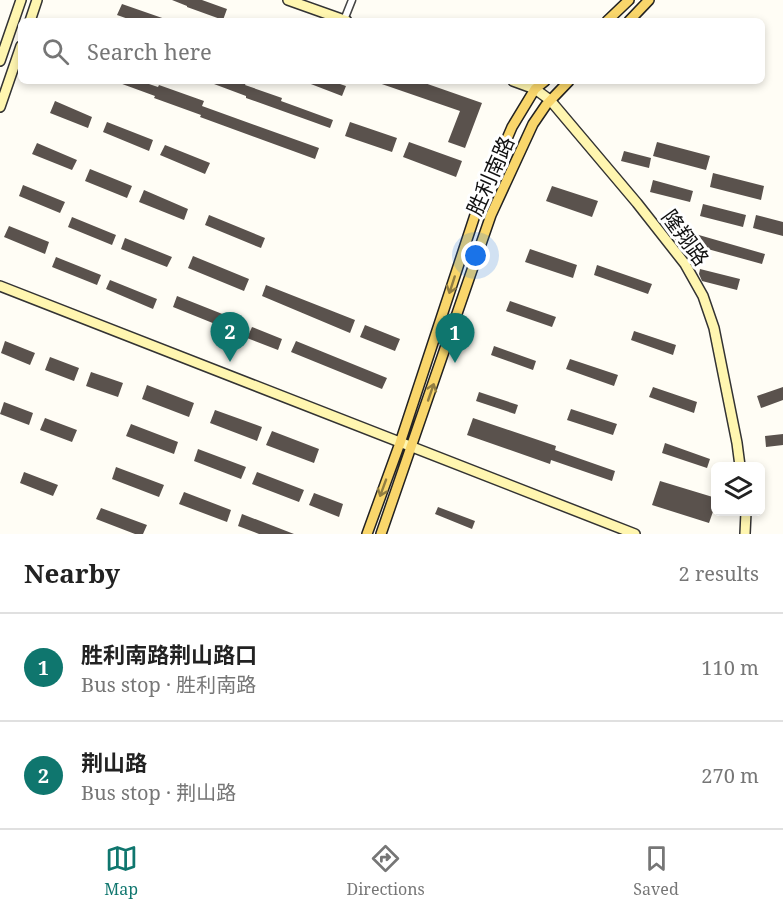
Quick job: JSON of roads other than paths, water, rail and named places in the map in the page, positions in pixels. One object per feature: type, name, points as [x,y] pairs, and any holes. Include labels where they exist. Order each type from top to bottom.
[{"type":"main road","points":[[611,18],[629,0]]},
{"type":"main road","points":[[632,18],[649,0]]},
{"type":"main road","name":"胜利南路","points":[[367,534],[400,443],[478,206],[512,127],[535,89],[541,84]]},
{"type":"main road","name":"胜利南路","points":[[381,534],[491,215],[533,124],[550,100],[566,84]]},
{"type":"street","points":[[0,61],[21,0]]},
{"type":"street","points":[[31,18],[37,0]]},
{"type":"street","points":[[288,0],[338,18]]},
{"type":"street","points":[[347,18],[352,0]]},
{"type":"street","points":[[0,107],[18,55]]},
{"type":"street","name":"隆翔路","points":[[521,84],[535,89],[550,100],[685,264],[704,296],[714,328],[739,462]]},
{"type":"street","points":[[0,286],[635,534]]},
{"type":"street","points":[[745,534],[746,516]]},
{"type":"place","name":"荆山路","points":[[230,362]]},
{"type":"place","name":"胜利南路荆山路口","points":[[455,363]]}]
